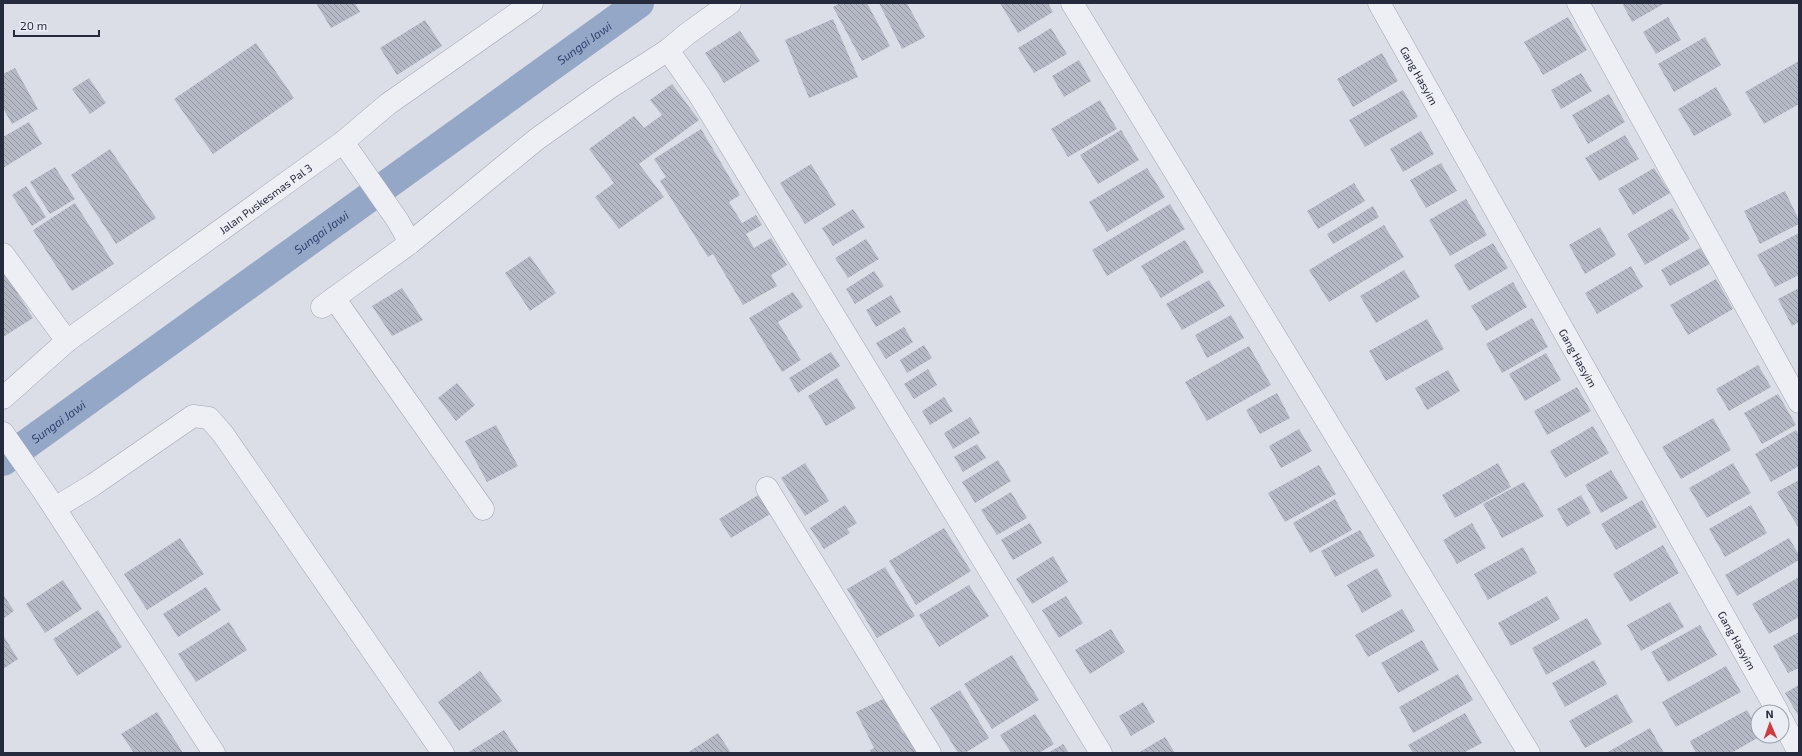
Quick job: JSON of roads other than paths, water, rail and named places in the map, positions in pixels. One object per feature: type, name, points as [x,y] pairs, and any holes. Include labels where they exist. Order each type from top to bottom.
[{"type":"street","points":[[483,509],[328,302],[410,242],[537,139],[609,88],[668,50],[686,34],[730,3]]},
{"type":"street","points":[[1072,3],[1529,753]]},
{"type":"street","name":"Gang Hasyim","points":[[1379,3],[1773,704]]},
{"type":"street","points":[[1578,3],[1799,402]]},
{"type":"street","name":"Jalan Puskesmas Pal 3","points":[[3,398],[67,341],[343,142],[388,104],[525,5]]},
{"type":"street","points":[[668,50],[700,96],[1101,753]]},
{"type":"street","points":[[343,142],[398,221],[410,242]]},
{"type":"street","points":[[3,254],[67,341]]},
{"type":"street","points":[[49,500],[93,485],[193,416],[209,418],[223,434],[443,753]]},
{"type":"street","points":[[3,433],[49,500],[214,753]]},
{"type":"street","points":[[767,488],[930,753]]},
{"type":"street","points":[[1790,736],[1799,753]]},
{"type":"waterway","name":"Sungai Jawi","points":[[3,461],[639,3]]}]
